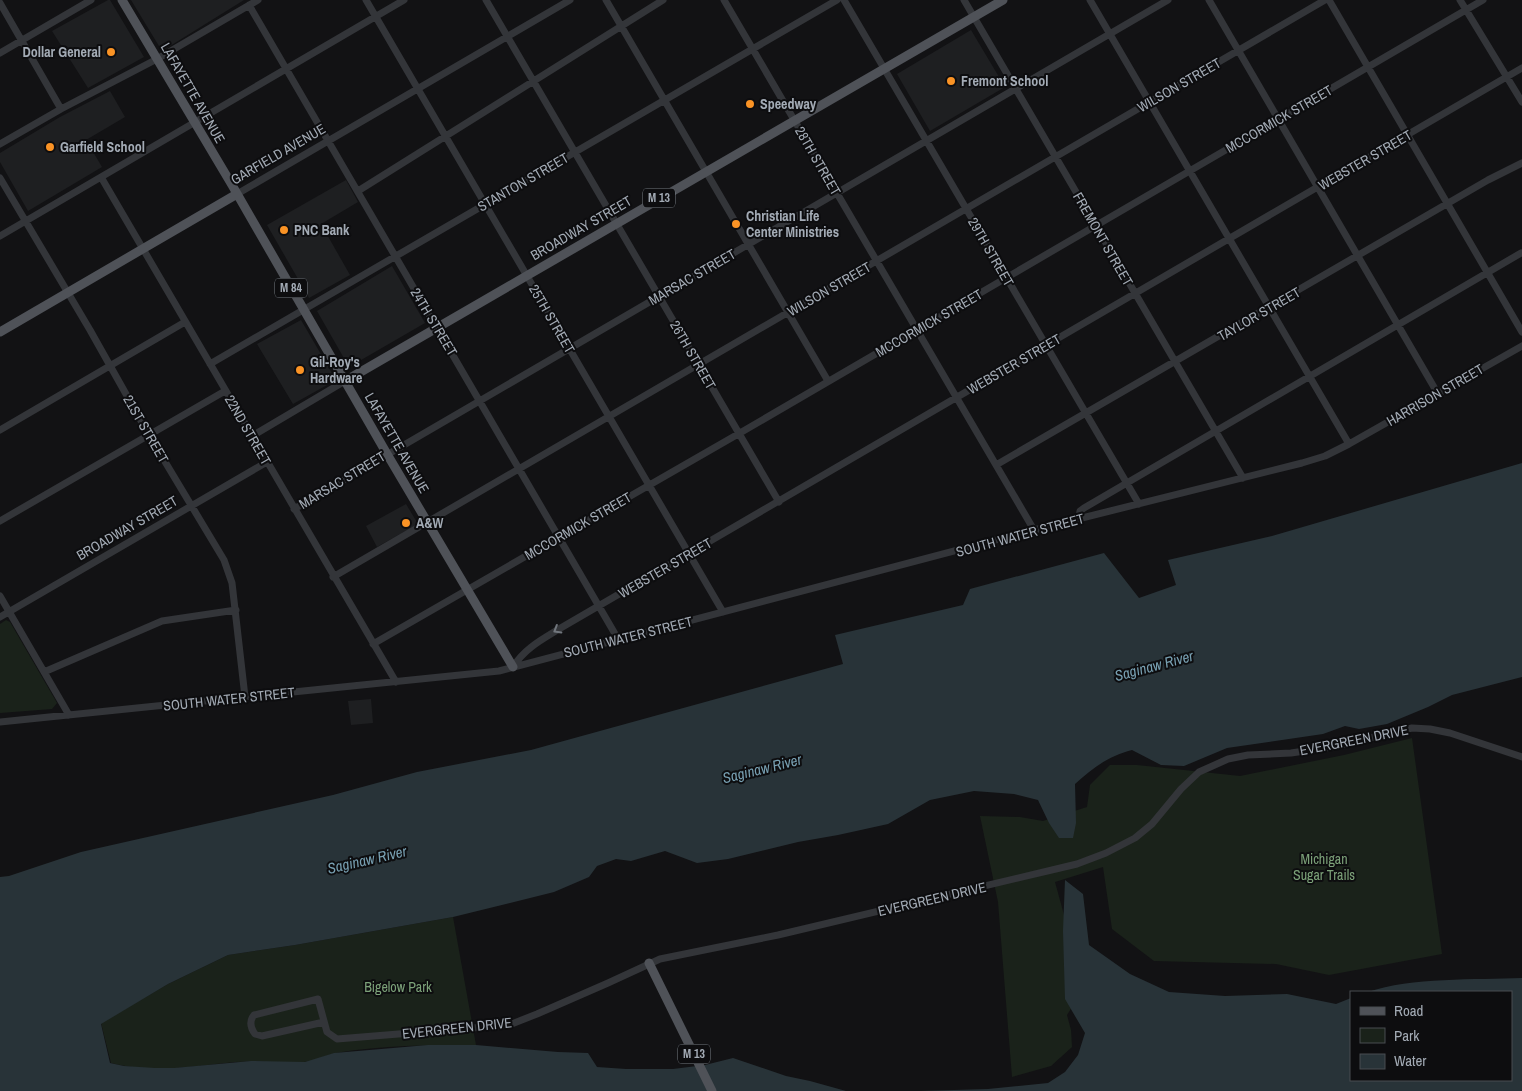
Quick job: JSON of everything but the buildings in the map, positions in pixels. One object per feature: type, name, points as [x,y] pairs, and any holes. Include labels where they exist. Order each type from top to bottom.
[{"type":"main road","name":"LAFAYETTE AVENUE","points":[[122,0],[513,666]]},
{"type":"main road","name":"BROADWAY STREET","points":[[345,381],[1003,0]]},
{"type":"main road","name":"GARFIELD AVENUE","points":[[0,332],[236,194]]},
{"type":"main road","name":"M 13","points":[[650,963],[712,1091]]},
{"type":"street","points":[[0,53],[91,0]]},
{"type":"street","points":[[0,144],[61,109],[157,59],[258,0]]},
{"type":"street","name":"25TH STREET","points":[[366,0],[723,612]]},
{"type":"street","points":[[0,236],[404,0]]},
{"type":"street","name":"26TH STREET","points":[[486,0],[779,502]]},
{"type":"street","name":"GARFIELD AVENUE","points":[[236,194],[570,0]]},
{"type":"street","points":[[606,0],[828,381]]},
{"type":"street","points":[[358,191],[663,0]]},
{"type":"street","name":"28TH STREET","points":[[724,0],[1034,530]]},
{"type":"street","name":"STANTON STREET","points":[[210,364],[837,0]]},
{"type":"street","name":"29TH STREET","points":[[844,0],[1139,504]]},
{"type":"street","name":"FREMONT STREET","points":[[964,0],[1243,478]]},
{"type":"street","points":[[1090,0],[1348,444]]},
{"type":"street","name":"MARSAC STREET","points":[[294,509],[1168,0]]},
{"type":"street","points":[[1209,0],[1438,394]]},
{"type":"street","points":[[1327,0],[1522,332]]},
{"type":"street","name":"WILSON STREET","points":[[333,577],[1327,0]]},
{"type":"street","points":[[1460,0],[1522,102]]},
{"type":"street","name":"MCCORMICK STREET","points":[[373,644],[739,434],[1483,0]]},
{"type":"street","points":[[0,3],[61,109]]},
{"type":"street","name":"24TH STREET","points":[[249,5],[618,639]]},
{"type":"street","name":"WEBSTER STREET","points":[[513,666],[535,644],[599,606],[1522,68]]},
{"type":"street","name":"TAYLOR STREET","points":[[996,465],[1488,180],[1522,163]]},
{"type":"street","name":"22ND STREET","points":[[101,177],[396,682]]},
{"type":"street","name":"21ST STREET","points":[[0,178],[224,560],[232,583],[245,697]]},
{"type":"street","points":[[1079,519],[1080,511],[1084,508],[1521,253]]},
{"type":"street","points":[[0,430],[185,322]]},
{"type":"street","name":"HARRISON STREET","points":[[1243,478],[1325,456],[1522,346]]},
{"type":"street","name":"BROADWAY STREET","points":[[252,436],[345,381]]},
{"type":"street","points":[[0,521],[225,390]]},
{"type":"street","name":"BROADWAY STREET","points":[[0,617],[267,462]]},
{"type":"street","name":"SOUTH WATER STREET","points":[[0,722],[499,671],[1034,530],[1243,478]]},
{"type":"street","points":[[0,596],[69,715]]},
{"type":"street","points":[[44,672],[162,621],[236,610]]},
{"type":"street","name":"EVERGREEN DRIVE","points":[[324,1022],[262,1036],[255,1034],[250,1027],[251,1018],[254,1014],[318,999],[327,1032],[337,1039],[510,1025],[564,1003],[660,959],[778,935],[1077,864],[1106,853],[1135,838],[1152,824],[1181,789],[1199,772],[1228,759],[1248,755],[1291,753],[1332,747],[1412,728],[1450,733],[1522,758]]},
{"type":"shaded area","points":[[110,0],[144,57],[88,88],[52,31]]},
{"type":"shaded area","points":[[131,0],[244,0],[162,51]]},
{"type":"shaded area","name":"Fremont School","points":[[971,30],[1005,87],[930,131],[897,74]]},
{"type":"shaded area","name":"Garfield School","points":[[110,91],[125,117],[86,140],[102,167],[28,211],[0,162],[0,153],[60,117]]},
{"type":"shaded area","points":[[346,180],[358,202],[321,224],[350,275],[309,298],[267,225]]},
{"type":"shaded area","points":[[392,266],[425,323],[349,367],[317,311]]},
{"type":"shaded area","points":[[301,320],[336,380],[293,404],[257,344]]},
{"type":"shaded area","points":[[406,504],[418,524],[377,547],[366,526]]},
{"type":"shaded area","points":[[371,699],[373,723],[351,725],[348,701]]},
{"type":"green space","points":[[6,620],[10,622],[57,703],[52,709],[0,713],[0,624]]},
{"type":"green space","name":"Michigan Sugar Trails","points":[[1412,738],[1442,954],[1329,975],[1276,964],[1154,961],[1112,929],[1103,867],[1055,882],[1084,988],[1067,1015],[1071,1030],[1072,1047],[1051,1066],[1012,1077],[998,902],[980,816],[1020,817],[1043,821],[1087,807],[1090,785],[1110,765],[1137,765],[1240,776],[1344,755]]},
{"type":"green space","name":"Bigelow Park","points":[[453,917],[476,1045],[371,1048],[336,1053],[307,1062],[244,1062],[157,1069],[111,1063],[101,1023],[168,984],[228,955]]},
{"type":"water","name":"Saginaw River","points":[[1522,463],[1522,677],[1452,695],[1387,724],[1359,729],[1345,726],[1323,734],[1227,748],[1184,766],[1161,765],[1132,750],[1123,753],[1101,763],[1075,784],[1076,823],[1073,838],[1059,838],[1038,800],[1014,794],[974,791],[930,800],[888,824],[798,842],[728,859],[697,863],[665,851],[631,861],[616,859],[597,866],[589,877],[554,892],[453,917],[228,955],[168,984],[101,1024],[110,1063],[124,1066],[174,1068],[251,1061],[305,1062],[334,1053],[428,1045],[476,1045],[588,1053],[597,1067],[626,1069],[673,1069],[705,1065],[733,1058],[786,1076],[846,1091],[0,1091],[0,877],[9,876],[81,852],[333,795],[417,772],[531,750],[843,664],[835,635],[963,605],[970,589],[1104,553],[1139,598],[1176,585],[1168,560],[1272,536]]},
{"type":"water","points":[[1065,880],[1083,894],[1089,945],[1130,974],[1169,992],[1225,996],[1287,994],[1336,1004],[1350,998],[1350,1081],[1512,1081],[1512,991],[1371,991],[1385,987],[1423,982],[1522,978],[1522,1091],[919,1091],[988,1089],[1048,1083],[1065,1072],[1078,1055],[1085,1033],[1065,999],[1063,931]]},
{"type":"place","name":"Dollar General","points":[[111,52]]},
{"type":"place","name":"Fremont School","points":[[951,81]]},
{"type":"place","name":"Speedway","points":[[750,104]]},
{"type":"place","name":"Garfield School","points":[[50,147]]},
{"type":"place","name":"Christian Life Center Ministries","points":[[736,224]]},
{"type":"place","name":"PNC Bank","points":[[284,230]]},
{"type":"place","name":"Gil-Roy's Hardware","points":[[300,370]]},
{"type":"place","name":"A&W","points":[[406,523]]}]
